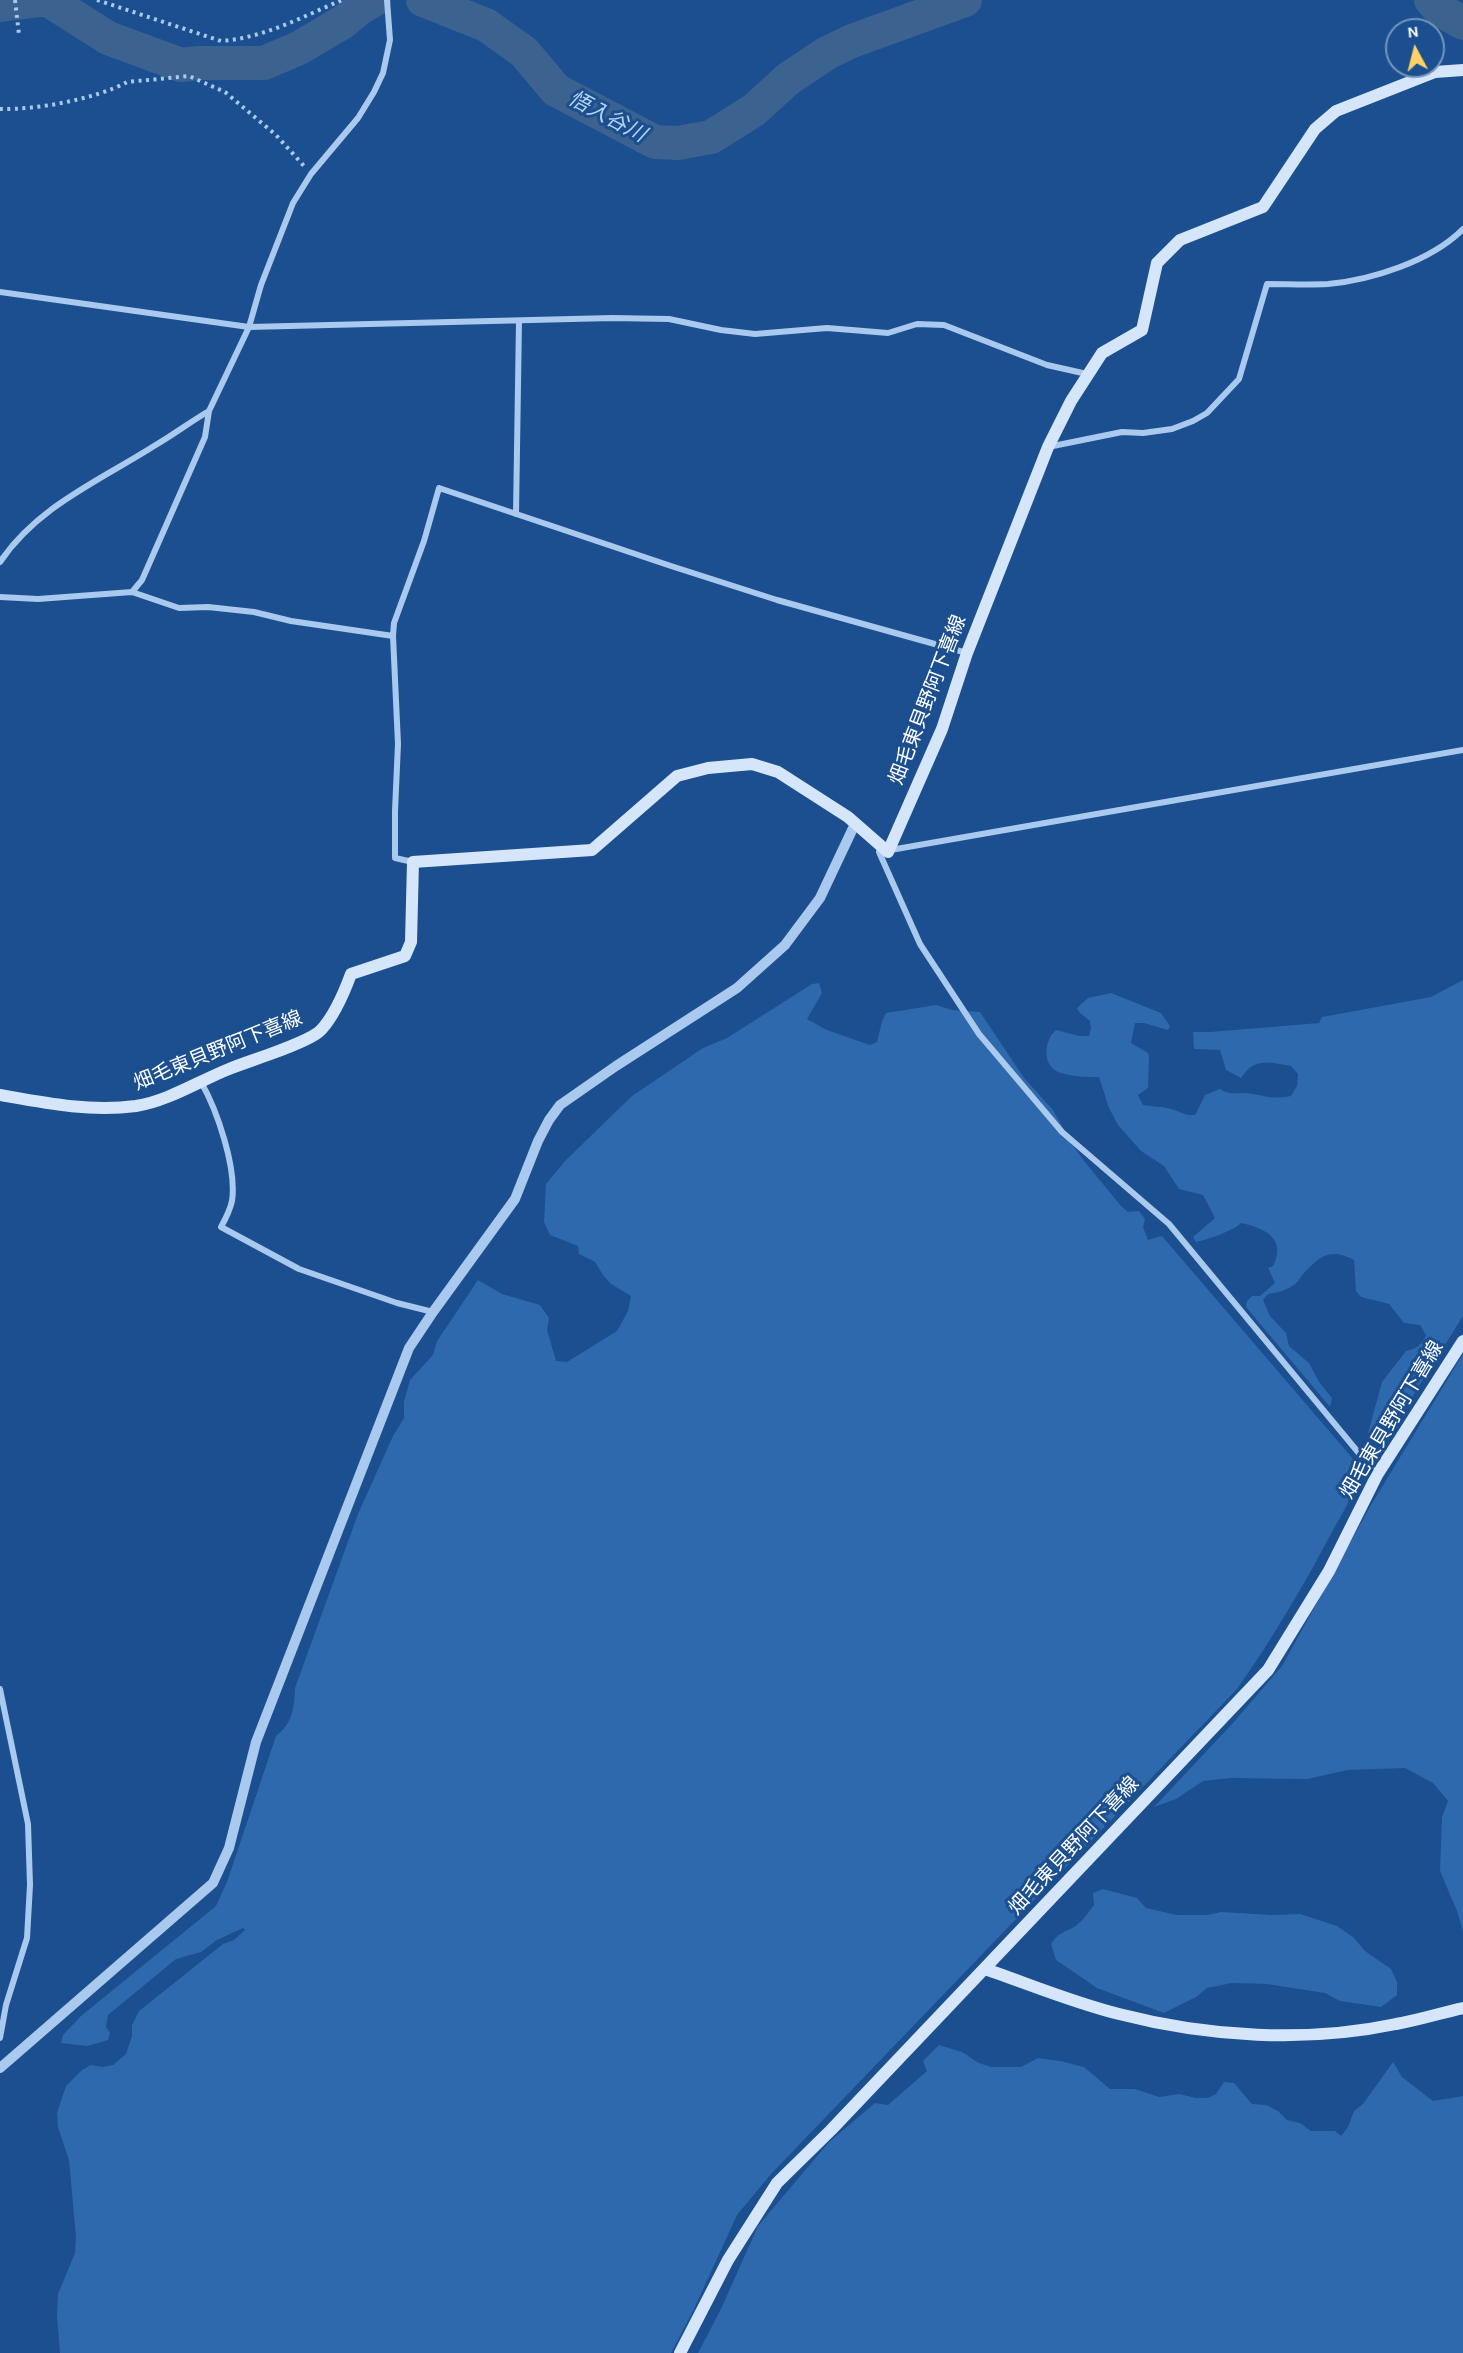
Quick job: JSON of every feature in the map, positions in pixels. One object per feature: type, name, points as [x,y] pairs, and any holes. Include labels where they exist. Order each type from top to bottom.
[{"type":"main road","name":"畑毛東貝野阿下喜線","points":[[888,852],[942,729],[967,653],[1048,447],[1087,374],[1101,353],[1142,330],[1157,263],[1180,240],[1263,207],[1315,129],[1336,111],[1435,72],[1463,70]]},
{"type":"main road","points":[[413,862],[592,850],[677,776],[708,768],[752,764],[778,772],[848,817],[888,852]]},
{"type":"main road","name":"畑毛東貝野阿下喜線","points":[[0,1095],[66,1107],[116,1108],[154,1102],[308,1039],[320,1031],[346,987],[351,974],[405,956],[411,942],[413,862]]},
{"type":"main road","name":"畑毛東貝野阿下喜線","points":[[680,2353],[728,2260],[777,2183],[831,2130],[1268,1670],[1329,1571],[1377,1475],[1463,1341]]},
{"type":"main road","points":[[985,1969],[1118,2014],[1188,2029],[1257,2034],[1328,2033],[1395,2024],[1463,2008]]},
{"type":"street","points":[[132,592],[142,580],[205,437],[209,411],[249,327],[261,285],[293,203],[311,174],[358,118],[374,93],[383,73],[388,52],[387,0]]},
{"type":"street","points":[[1048,447],[1122,432],[1143,433],[1172,429],[1193,422],[1207,413],[1239,379],[1268,284],[1329,284],[1382,273],[1420,258],[1463,229]]},
{"type":"street","points":[[0,292],[249,327],[612,318],[669,319],[721,330],[755,334],[827,328],[888,333],[917,324],[944,325],[1047,365],[1087,374]]},
{"type":"street","points":[[516,514],[519,321]]},
{"type":"street","points":[[0,562],[26,529],[50,509],[209,411]]},
{"type":"street","points":[[413,862],[395,858],[394,811],[398,744],[393,636],[394,623],[424,541],[439,488],[777,600],[967,653]]},
{"type":"street","points":[[0,597],[38,599],[132,592],[179,608],[208,607],[254,612],[291,621],[393,636]]},
{"type":"street","points":[[1377,1475],[1169,1224],[1062,1132],[979,1034],[920,944],[879,852],[1463,750]]},
{"type":"street","points":[[0,2068],[213,1883],[229,1848],[256,1742],[410,1348],[433,1312],[515,1199],[538,1141],[549,1120],[560,1105],[616,1065],[737,988],[785,945],[820,898],[855,824],[888,852]]},
{"type":"street","points":[[200,1082],[213,1104],[220,1126],[232,1190],[228,1214],[221,1227],[299,1269],[397,1303],[433,1312]]},
{"type":"street","points":[[0,1689],[28,1824],[30,1885],[27,1938],[6,2005],[0,2038]]},
{"type":"path","points":[[15,0],[19,35]]},
{"type":"path","points":[[97,0],[222,41],[242,39],[258,34],[342,0]]},
{"type":"path","points":[[0,109],[65,102],[119,87],[127,82],[189,76],[225,92],[276,135],[311,174]]},
{"type":"shaded area","points":[[1463,980],[1463,1316],[1389,1434],[1368,1433],[1382,1382],[1406,1351],[1418,1346],[1426,1335],[1420,1325],[1404,1323],[1389,1304],[1361,1297],[1356,1291],[1354,1260],[1339,1254],[1321,1258],[1292,1286],[1268,1294],[1263,1300],[1270,1316],[1286,1333],[1289,1346],[1309,1363],[1319,1382],[1332,1398],[1330,1407],[1246,1307],[1247,1301],[1252,1296],[1260,1296],[1275,1283],[1268,1268],[1273,1266],[1277,1257],[1275,1242],[1271,1236],[1258,1228],[1241,1223],[1233,1229],[1196,1242],[1193,1237],[1215,1218],[1203,1195],[1179,1189],[1164,1166],[1141,1151],[1118,1125],[1109,1108],[1099,1077],[1070,1075],[1055,1070],[1050,1066],[1046,1054],[1047,1047],[1056,1030],[1089,1036],[1090,1021],[1077,1008],[1088,998],[1111,993],[1161,1013],[1170,1026],[1168,1030],[1144,1023],[1135,1023],[1131,1043],[1148,1053],[1149,1057],[1148,1088],[1138,1095],[1143,1105],[1164,1107],[1195,1115],[1205,1095],[1220,1089],[1229,1093],[1248,1093],[1271,1097],[1291,1096],[1297,1086],[1298,1074],[1291,1066],[1263,1063],[1251,1067],[1241,1078],[1226,1070],[1220,1050],[1194,1049],[1193,1032],[1319,1023],[1322,1017],[1431,997]]},
{"type":"shaded area","points":[[819,983],[822,993],[807,1019],[827,1030],[870,1045],[877,1042],[886,1013],[936,1005],[952,1010],[980,1012],[1024,1078],[1053,1110],[1084,1161],[1121,1206],[1128,1212],[1139,1211],[1145,1219],[1143,1227],[1148,1240],[1162,1236],[1360,1467],[1350,1500],[1311,1571],[1276,1631],[1237,1689],[771,2174],[737,2215],[671,2353],[60,2353],[58,2294],[75,2253],[76,2237],[69,2160],[58,2127],[57,2113],[66,2086],[82,2070],[91,2065],[103,2067],[113,2065],[126,2054],[132,2036],[132,2025],[139,2011],[223,1944],[234,1940],[245,1930],[243,1928],[217,1940],[201,1952],[176,1959],[108,2015],[106,2027],[110,2033],[108,2040],[87,2046],[61,2043],[63,2035],[81,2016],[216,1906],[227,1882],[276,1736],[286,1726],[292,1715],[295,1688],[358,1514],[393,1436],[404,1418],[404,1402],[410,1380],[433,1355],[437,1341],[478,1280],[502,1294],[540,1305],[549,1318],[547,1330],[556,1361],[567,1362],[617,1331],[628,1311],[631,1296],[611,1284],[595,1262],[579,1254],[578,1246],[550,1235],[544,1222],[546,1184],[566,1160],[632,1096],[703,1048],[727,1038],[812,984]]},
{"type":"shaded area","points":[[1463,1354],[1463,1931],[1440,1871],[1442,1817],[1448,1801],[1433,1783],[1405,1768],[1348,1770],[1307,1779],[1231,1778],[1203,1781],[1176,1799],[1154,1807],[1233,1723],[1282,1666],[1371,1505]]},
{"type":"shaded area","points":[[1103,1889],[1137,1898],[1146,1908],[1177,1915],[1208,1915],[1221,1912],[1300,1914],[1337,1926],[1354,1938],[1365,1951],[1391,1969],[1397,1982],[1397,1995],[1381,2007],[1340,2001],[1325,1993],[1267,1984],[1232,1983],[1207,1988],[1196,1997],[1164,2013],[1097,1988],[1056,1960],[1051,1944],[1058,1935],[1082,1920],[1094,1905],[1093,1893]]},
{"type":"shaded area","points":[[939,2045],[962,2052],[979,2063],[991,2067],[1021,2067],[1038,2058],[1060,2061],[1084,2067],[1110,2089],[1135,2089],[1159,2097],[1179,2094],[1208,2098],[1216,2094],[1224,2082],[1234,2083],[1252,2104],[1266,2105],[1278,2111],[1287,2120],[1300,2123],[1311,2131],[1335,2131],[1341,2136],[1348,2127],[1354,2111],[1363,2104],[1393,2062],[1402,2077],[1433,2101],[1463,2096],[1463,2353],[698,2353],[721,2309],[758,2226],[829,2142],[875,2103],[888,2105],[927,2071],[923,2061]]},
{"type":"waterway","name":"悟入谷川","points":[[0,5],[41,0]]},
{"type":"waterway","name":"悟入谷川","points":[[48,0],[108,38],[181,65],[264,63],[299,48],[343,22],[374,0]]},
{"type":"waterway","name":"悟入谷川","points":[[423,0],[486,25],[524,52],[556,90],[655,142],[678,143],[711,137],[754,110],[788,79],[827,53],[852,41],[965,0]]},
{"type":"waterway","name":"悟入谷川","points":[[1431,0],[1440,10],[1463,23]]}]
